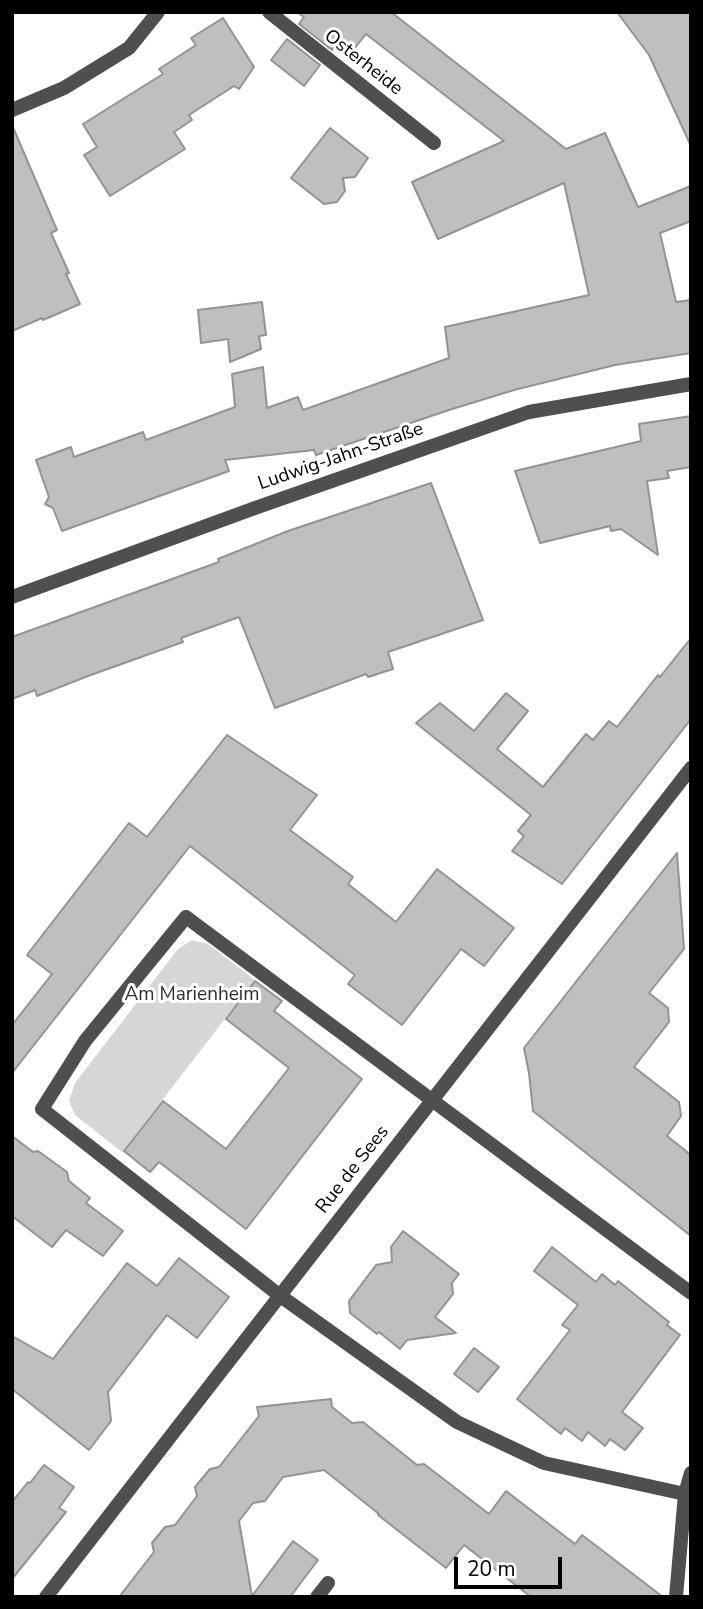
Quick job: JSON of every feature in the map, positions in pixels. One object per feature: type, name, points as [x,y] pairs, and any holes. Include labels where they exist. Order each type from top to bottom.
[{"type":"street","points":[[12,110],[64,88],[129,48],[158,12]]},
{"type":"street","name":"Osterheide","points":[[269,12],[433,143]]},
{"type":"street","name":"Ludwig-Jahn-Straße","points":[[12,597],[529,412],[691,384]]},
{"type":"street","name":"Rue de Sees","points":[[46,1597],[691,768]]},
{"type":"street","points":[[685,1494],[544,1463],[457,1422],[279,1295],[41,1109],[85,1041],[186,917],[691,1293]]},
{"type":"street","points":[[676,1597],[685,1494],[691,1473]]},
{"type":"street","points":[[317,1597],[328,1583]]},
{"type":"green space","name":"Am Marienheim","points":[[192,940],[208,944],[255,980],[122,1152],[75,1115],[69,1101],[75,1083],[178,949]]},
{"type":"building","points":[[297,12],[391,12],[566,149],[605,133],[638,207],[691,186],[691,221],[660,233],[676,302],[691,300],[691,353],[615,365],[514,390],[316,455],[314,450],[225,460],[229,471],[62,531],[53,508],[45,504],[49,497],[36,460],[71,447],[74,457],[143,432],[146,440],[235,407],[232,374],[263,367],[267,408],[298,397],[303,410],[449,358],[445,327],[589,295],[564,183],[438,239],[412,182],[504,141],[366,34],[350,54],[337,44],[332,50],[299,24],[304,17]]},
{"type":"building","points":[[617,12],[691,12],[691,146],[649,55]]},
{"type":"building","points":[[223,18],[254,67],[239,89],[234,86],[189,115],[192,120],[174,132],[185,149],[110,196],[84,155],[97,147],[83,124],[163,74],[159,69],[196,45],[191,38]]},
{"type":"building","points":[[287,39],[320,65],[304,86],[271,60]]},
{"type":"building","points":[[12,125],[57,230],[51,233],[80,304],[12,331]]},
{"type":"building","points":[[330,128],[368,158],[355,177],[343,178],[345,191],[337,202],[324,204],[291,178]]},
{"type":"building","points":[[262,302],[266,335],[259,336],[261,349],[230,362],[228,339],[201,343],[198,310]]},
{"type":"building","points":[[691,416],[691,467],[667,471],[669,478],[647,481],[658,555],[621,529],[611,531],[610,526],[540,543],[515,471],[641,441],[639,424]]},
{"type":"building","points":[[431,483],[483,620],[388,652],[393,669],[368,677],[366,674],[275,708],[239,617],[181,638],[183,642],[37,696],[35,690],[12,699],[12,637],[219,562],[218,559],[288,531]]},
{"type":"building","points":[[691,638],[691,719],[562,884],[512,851],[524,836],[518,831],[531,815],[416,723],[440,703],[474,731],[506,693],[528,711],[497,749],[543,787],[586,734],[593,740],[609,721],[617,727]]},
{"type":"building","points":[[227,735],[317,795],[290,830],[353,877],[348,884],[396,922],[437,869],[514,928],[484,966],[461,949],[402,1025],[348,984],[355,975],[190,846],[12,1073],[12,1025],[52,974],[27,955],[129,823],[147,837]]},
{"type":"building","points":[[677,853],[684,949],[649,993],[668,1008],[669,1022],[634,1067],[679,1102],[681,1116],[667,1136],[691,1155],[691,1236],[533,1111],[524,1048]]},
{"type":"building","points":[[255,981],[282,1001],[274,1011],[362,1079],[246,1229],[159,1162],[150,1172],[124,1151],[163,1101],[226,1149],[289,1068],[226,1019]]},
{"type":"building","points":[[12,1136],[67,1172],[69,1181],[90,1198],[86,1203],[123,1231],[103,1256],[66,1230],[52,1247],[12,1216]]},
{"type":"building","points":[[403,1231],[459,1274],[452,1283],[453,1294],[435,1317],[456,1333],[407,1340],[400,1349],[350,1313],[349,1301],[376,1265],[392,1262],[391,1247]]},
{"type":"building","points":[[552,1247],[596,1282],[602,1274],[615,1285],[618,1281],[669,1322],[667,1325],[680,1335],[622,1412],[643,1428],[625,1450],[610,1439],[605,1446],[588,1432],[582,1441],[565,1428],[561,1434],[517,1399],[570,1330],[562,1325],[578,1305],[534,1271]]},
{"type":"building","points":[[179,1258],[229,1297],[197,1338],[167,1315],[108,1392],[111,1421],[89,1450],[12,1389],[12,1336],[53,1359],[127,1263],[157,1286]]},
{"type":"building","points":[[474,1348],[499,1367],[478,1392],[454,1374]]},
{"type":"building","points":[[331,1399],[332,1407],[352,1423],[363,1422],[417,1465],[424,1464],[489,1514],[506,1491],[575,1544],[582,1535],[663,1597],[531,1597],[464,1545],[446,1568],[324,1470],[283,1477],[265,1501],[253,1503],[239,1521],[252,1596],[293,1541],[318,1560],[290,1597],[119,1597],[154,1552],[152,1543],[165,1527],[175,1525],[197,1496],[195,1487],[210,1469],[219,1467],[259,1416],[257,1407]]},
{"type":"building","points":[[44,1465],[74,1487],[59,1508],[66,1512],[12,1579],[12,1502]]}]
